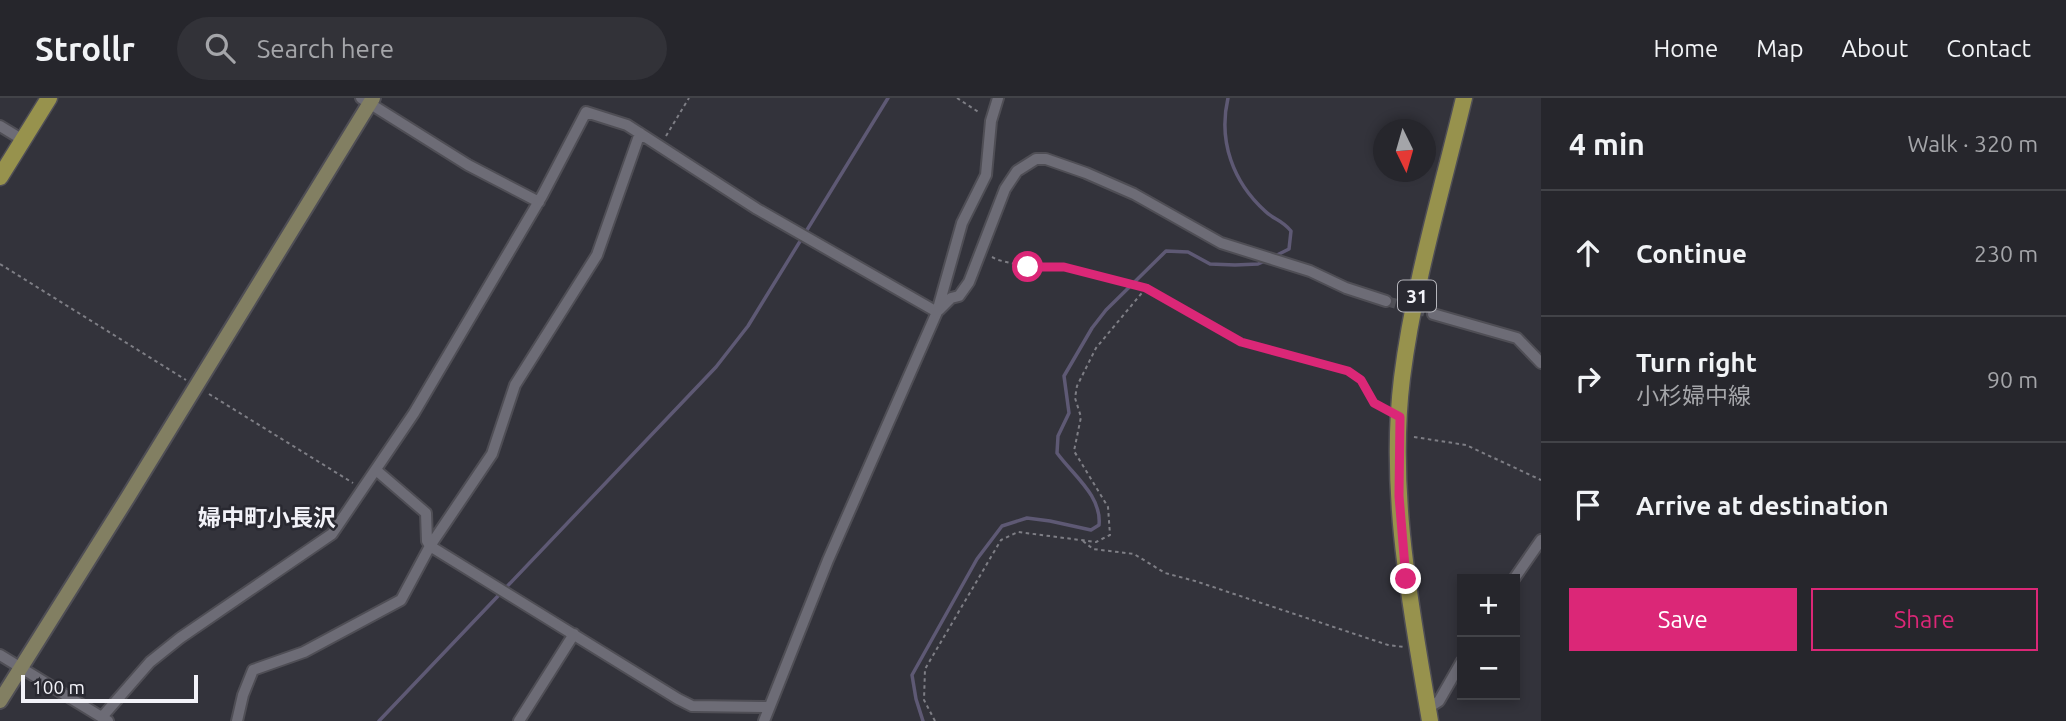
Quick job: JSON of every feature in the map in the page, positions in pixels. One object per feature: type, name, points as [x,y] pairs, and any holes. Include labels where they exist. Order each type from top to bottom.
[{"type":"main road","points":[[0,177],[49,98]]},
{"type":"main road","name":"31","points":[[1429,715],[1406,579],[1399,496],[1402,379],[1417,291],[1464,98]]},
{"type":"street","points":[[764,721],[828,560],[937,312],[962,223],[986,176],[991,121],[998,98]]},
{"type":"street","points":[[0,701],[196,386],[368,100],[468,165],[539,202]]},
{"type":"street","points":[[0,655],[105,719],[150,662],[180,638],[332,534],[414,413],[539,202],[586,113],[627,125],[757,209],[937,312]]},
{"type":"street","points":[[0,126],[23,140]]},
{"type":"street","points":[[237,721],[253,670],[304,652],[401,600],[430,546],[492,454],[514,384],[597,255],[640,133]]},
{"type":"street","points":[[937,312],[951,298],[959,296],[969,282],[1005,189],[1017,171],[1036,159],[1046,159],[1086,173],[1170,212],[1221,243],[1285,262],[1386,302]]},
{"type":"street","points":[[1433,314],[1517,338],[1541,363]]},
{"type":"street","points":[[376,470],[426,513],[427,541],[430,546],[692,706],[768,707]]},
{"type":"street","points":[[1517,574],[1541,540]]},
{"type":"street","points":[[519,721],[573,634]]},
{"type":"street","points":[[1429,715],[1457,669]]},
{"type":"path","points":[[660,146],[689,98]]},
{"type":"path","points":[[957,98],[991,121]]},
{"type":"path","points":[[981,250],[998,260],[1028,267],[1064,267],[1146,288],[1241,342],[1348,371],[1361,380],[1374,403],[1400,417]]},
{"type":"path","points":[[0,264],[363,489]]},
{"type":"path","points":[[935,721],[924,700],[925,669],[1001,540],[1018,532],[1096,542],[1110,535],[1108,507],[1074,451],[1081,417],[1074,398],[1096,348],[1146,288]]},
{"type":"path","points":[[1399,435],[1466,445],[1541,480]]},
{"type":"path","points":[[1082,540],[1093,550],[1134,554],[1164,573],[1388,645],[1418,648]]},
{"type":"waterway","points":[[379,721],[716,367],[748,326],[888,98]]},
{"type":"waterway","points":[[1228,98],[1225,130],[1231,160],[1237,174],[1254,200],[1291,231],[1289,249],[1275,256]]},
{"type":"waterway","points":[[923,721],[912,675],[977,559],[1002,526],[1027,518],[1091,530],[1099,525],[1099,514],[1091,495],[1057,453],[1058,436],[1069,413],[1064,376],[1092,328],[1106,310],[1166,251],[1188,252],[1210,264],[1258,264],[1265,261]]},
{"type":"tunnel","points":[[1386,301],[1433,314]]},
{"type":"district","name":"婦中町小長沢","points":[[267,518]]},
{"type":"route","points":[[1028,267],[1064,267],[1094,272],[1146,288],[1241,342],[1348,371],[1361,380],[1374,403],[1400,417],[1399,496],[1406,579]]}]
